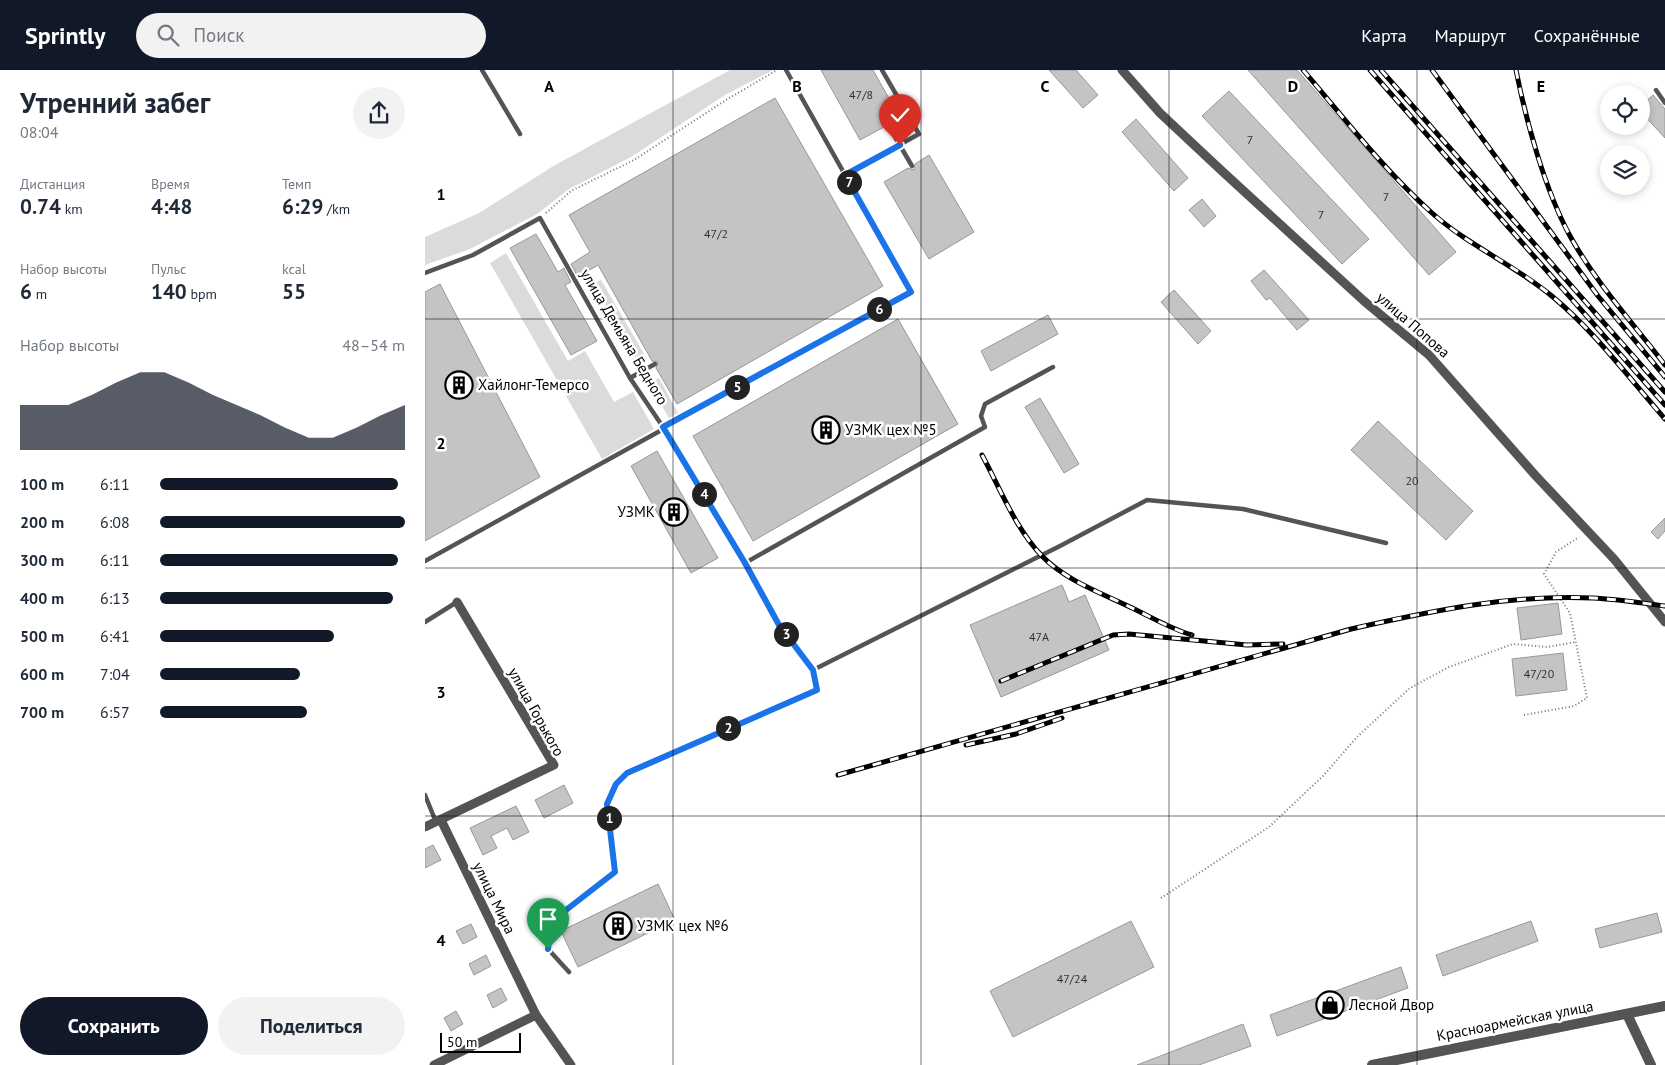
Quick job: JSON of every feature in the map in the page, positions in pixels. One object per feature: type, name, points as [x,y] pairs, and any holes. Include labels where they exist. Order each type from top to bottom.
[{"type":"street","name":"улица Попова","points":[[1122,70],[1160,113],[1223,172],[1365,301],[1429,355],[1614,559],[1665,622]]},
{"type":"street","name":"улица Горького","points":[[425,828],[553,766],[457,602]]},
{"type":"street","name":"улица Мира","points":[[439,821],[536,1015],[571,1065]]},
{"type":"street","name":"Красноармейская улица","points":[[1372,1065],[1665,1006]]},
{"type":"street","points":[[1627,1014],[1651,1065]]},
{"type":"street","points":[[434,1065],[536,1015]]},
{"type":"lane","points":[[482,70],[520,134]]},
{"type":"lane","points":[[425,561],[663,427],[911,292],[786,70]]},
{"type":"lane","points":[[845,175],[919,134],[883,70]]},
{"type":"lane","points":[[1656,90],[1665,103]]},
{"type":"lane","points":[[888,124],[912,166]]},
{"type":"lane","points":[[425,273],[473,255],[540,218]]},
{"type":"lane","name":"улица Демьяна Бедного","points":[[540,218],[630,378],[663,427],[745,563],[779,625],[813,670]]},
{"type":"lane","points":[[630,378],[655,364]]},
{"type":"lane","points":[[745,563],[985,428],[981,416],[985,404],[1053,367]]},
{"type":"lane","points":[[569,972],[548,949],[550,931],[557,917],[615,872],[607,804],[616,784],[627,773],[817,690],[813,670],[1147,500],[1243,509],[1386,544]]},
{"type":"lane","points":[[425,622],[457,602]]},
{"type":"lane","points":[[425,795],[439,821]]},
{"type":"path","points":[[540,218],[571,191],[634,160],[725,100],[777,70]]},
{"type":"path","points":[[1524,716],[1574,706],[1587,698],[1570,613],[1544,574],[1556,552],[1587,531]]},
{"type":"path","points":[[1161,898],[1269,828],[1323,776],[1357,737],[1410,688],[1449,667],[1513,644],[1547,647],[1576,642]]},
{"type":"shaded area","points":[[730,70],[773,70],[725,95],[631,157],[569,189],[537,214],[470,249],[425,265],[425,237],[479,213],[555,165]]},
{"type":"shaded area","points":[[506,253],[568,361],[585,351],[614,402],[633,392],[654,429],[602,459],[490,263]]},
{"type":"shaded area","points":[[601,280],[647,359],[639,363],[593,284]]},
{"type":"shaded area","points":[[659,378],[679,415],[670,420],[649,383]]},
{"type":"building","points":[[821,70],[873,70],[900,118],[891,123],[886,121],[884,127],[860,140]]},
{"type":"building","points":[[1049,70],[1076,70],[1098,95],[1083,108]]},
{"type":"building","points":[[1248,70],[1297,70],[1456,252],[1429,275]]},
{"type":"building","points":[[1229,91],[1369,239],[1342,264],[1202,116]]},
{"type":"building","points":[[1653,95],[1665,109],[1665,138],[1650,122],[1650,98]]},
{"type":"building","points":[[775,98],[883,286],[677,404],[656,368],[658,362],[652,361],[598,265],[578,277],[571,264],[590,252],[569,215]]},
{"type":"building","points":[[1136,119],[1188,178],[1174,191],[1122,132]]},
{"type":"building","points":[[929,155],[974,232],[929,259],[884,182],[908,168],[914,170],[915,164]]},
{"type":"building","points":[[1202,199],[1216,216],[1204,227],[1189,210]]},
{"type":"building","points":[[536,234],[558,272],[564,268],[571,282],[565,285],[597,341],[571,355],[510,248]]},
{"type":"building","points":[[1264,270],[1309,320],[1297,330],[1270,298],[1266,300],[1251,281]]},
{"type":"building","name":"Хайлонг-Темерсо","points":[[440,284],[540,477],[425,541],[425,292]]},
{"type":"building","points":[[1174,290],[1211,331],[1198,344],[1161,302]]},
{"type":"building","points":[[1048,315],[1058,334],[991,371],[981,351]]},
{"type":"building","name":"УЗМК цех №5","points":[[898,319],[958,424],[753,541],[693,436]]},
{"type":"building","points":[[1040,398],[1079,464],[1064,473],[1025,407]]},
{"type":"building","points":[[1378,421],[1473,511],[1446,540],[1351,450]]},
{"type":"building","name":"УЗМК","points":[[657,451],[718,558],[691,573],[631,466]]},
{"type":"building","points":[[1665,518],[1665,531],[1658,539],[1651,532]]},
{"type":"building","points":[[1062,585],[1069,602],[1085,595],[1109,650],[1001,697],[970,625]]},
{"type":"building","points":[[1558,603],[1562,634],[1521,640],[1517,608]]},
{"type":"building","points":[[1563,653],[1567,690],[1516,696],[1512,659]]},
{"type":"building","points":[[564,785],[573,803],[544,818],[535,800]]},
{"type":"building","points":[[516,806],[529,832],[513,840],[507,828],[491,836],[497,848],[483,855],[470,828]]},
{"type":"building","points":[[433,845],[441,860],[425,868],[425,849]]},
{"type":"building","name":"УЗМК цех №6","points":[[658,884],[675,920],[578,967],[561,931]]},
{"type":"building","points":[[1657,913],[1662,932],[1600,948],[1595,929]]},
{"type":"building","points":[[1131,921],[1154,967],[1013,1037],[990,991]]},
{"type":"building","points":[[1531,921],[1538,941],[1443,976],[1436,955]]},
{"type":"building","points":[[471,924],[477,937],[463,944],[456,931]]},
{"type":"building","points":[[486,955],[491,966],[474,975],[469,964]]},
{"type":"building","points":[[1401,967],[1408,988],[1277,1036],[1270,1015]]},
{"type":"building","points":[[501,988],[507,1000],[493,1008],[487,995]]},
{"type":"building","points":[[456,1011],[463,1024],[451,1031],[444,1018]]},
{"type":"building","points":[[1243,1024],[1251,1046],[1199,1065],[1137,1065]]},
{"type":"railway","points":[[1303,70],[1365,143],[1414,196],[1461,236],[1523,275],[1553,297],[1597,340],[1665,419]]},
{"type":"railway","points":[[1370,70],[1665,405]]},
{"type":"railway","points":[[1381,70],[1665,392]]},
{"type":"railway","points":[[1432,70],[1598,296],[1665,377]]},
{"type":"railway","points":[[1516,70],[1537,155],[1552,198],[1570,236],[1591,270],[1665,365]]},
{"type":"railway","points":[[982,455],[1024,533],[1032,545],[1051,565],[1084,585],[1192,635]]},
{"type":"railway","points":[[838,775],[1351,629],[1411,616],[1501,601],[1562,597],[1620,600],[1665,606]]},
{"type":"railway","points":[[1001,681],[1113,635],[1129,634],[1247,645],[1283,644]]},
{"type":"railway","points":[[966,745],[1016,734],[1062,718]]},
{"type":"place","name":"Хайлонг-Темерсо","points":[[459,385]]},
{"type":"place","name":"УЗМК цех №5","points":[[826,430]]},
{"type":"place","name":"УЗМК","points":[[674,512]]},
{"type":"place","name":"УЗМК цех №6","points":[[618,926]]},
{"type":"place","name":"Лесной Двор","points":[[1330,1005]]},
{"type":"route","points":[[548,949],[550,931],[557,917],[615,872],[607,804],[616,784],[627,773],[817,690],[813,670],[779,625],[745,563],[663,427],[911,292],[845,175],[900,145]]}]
